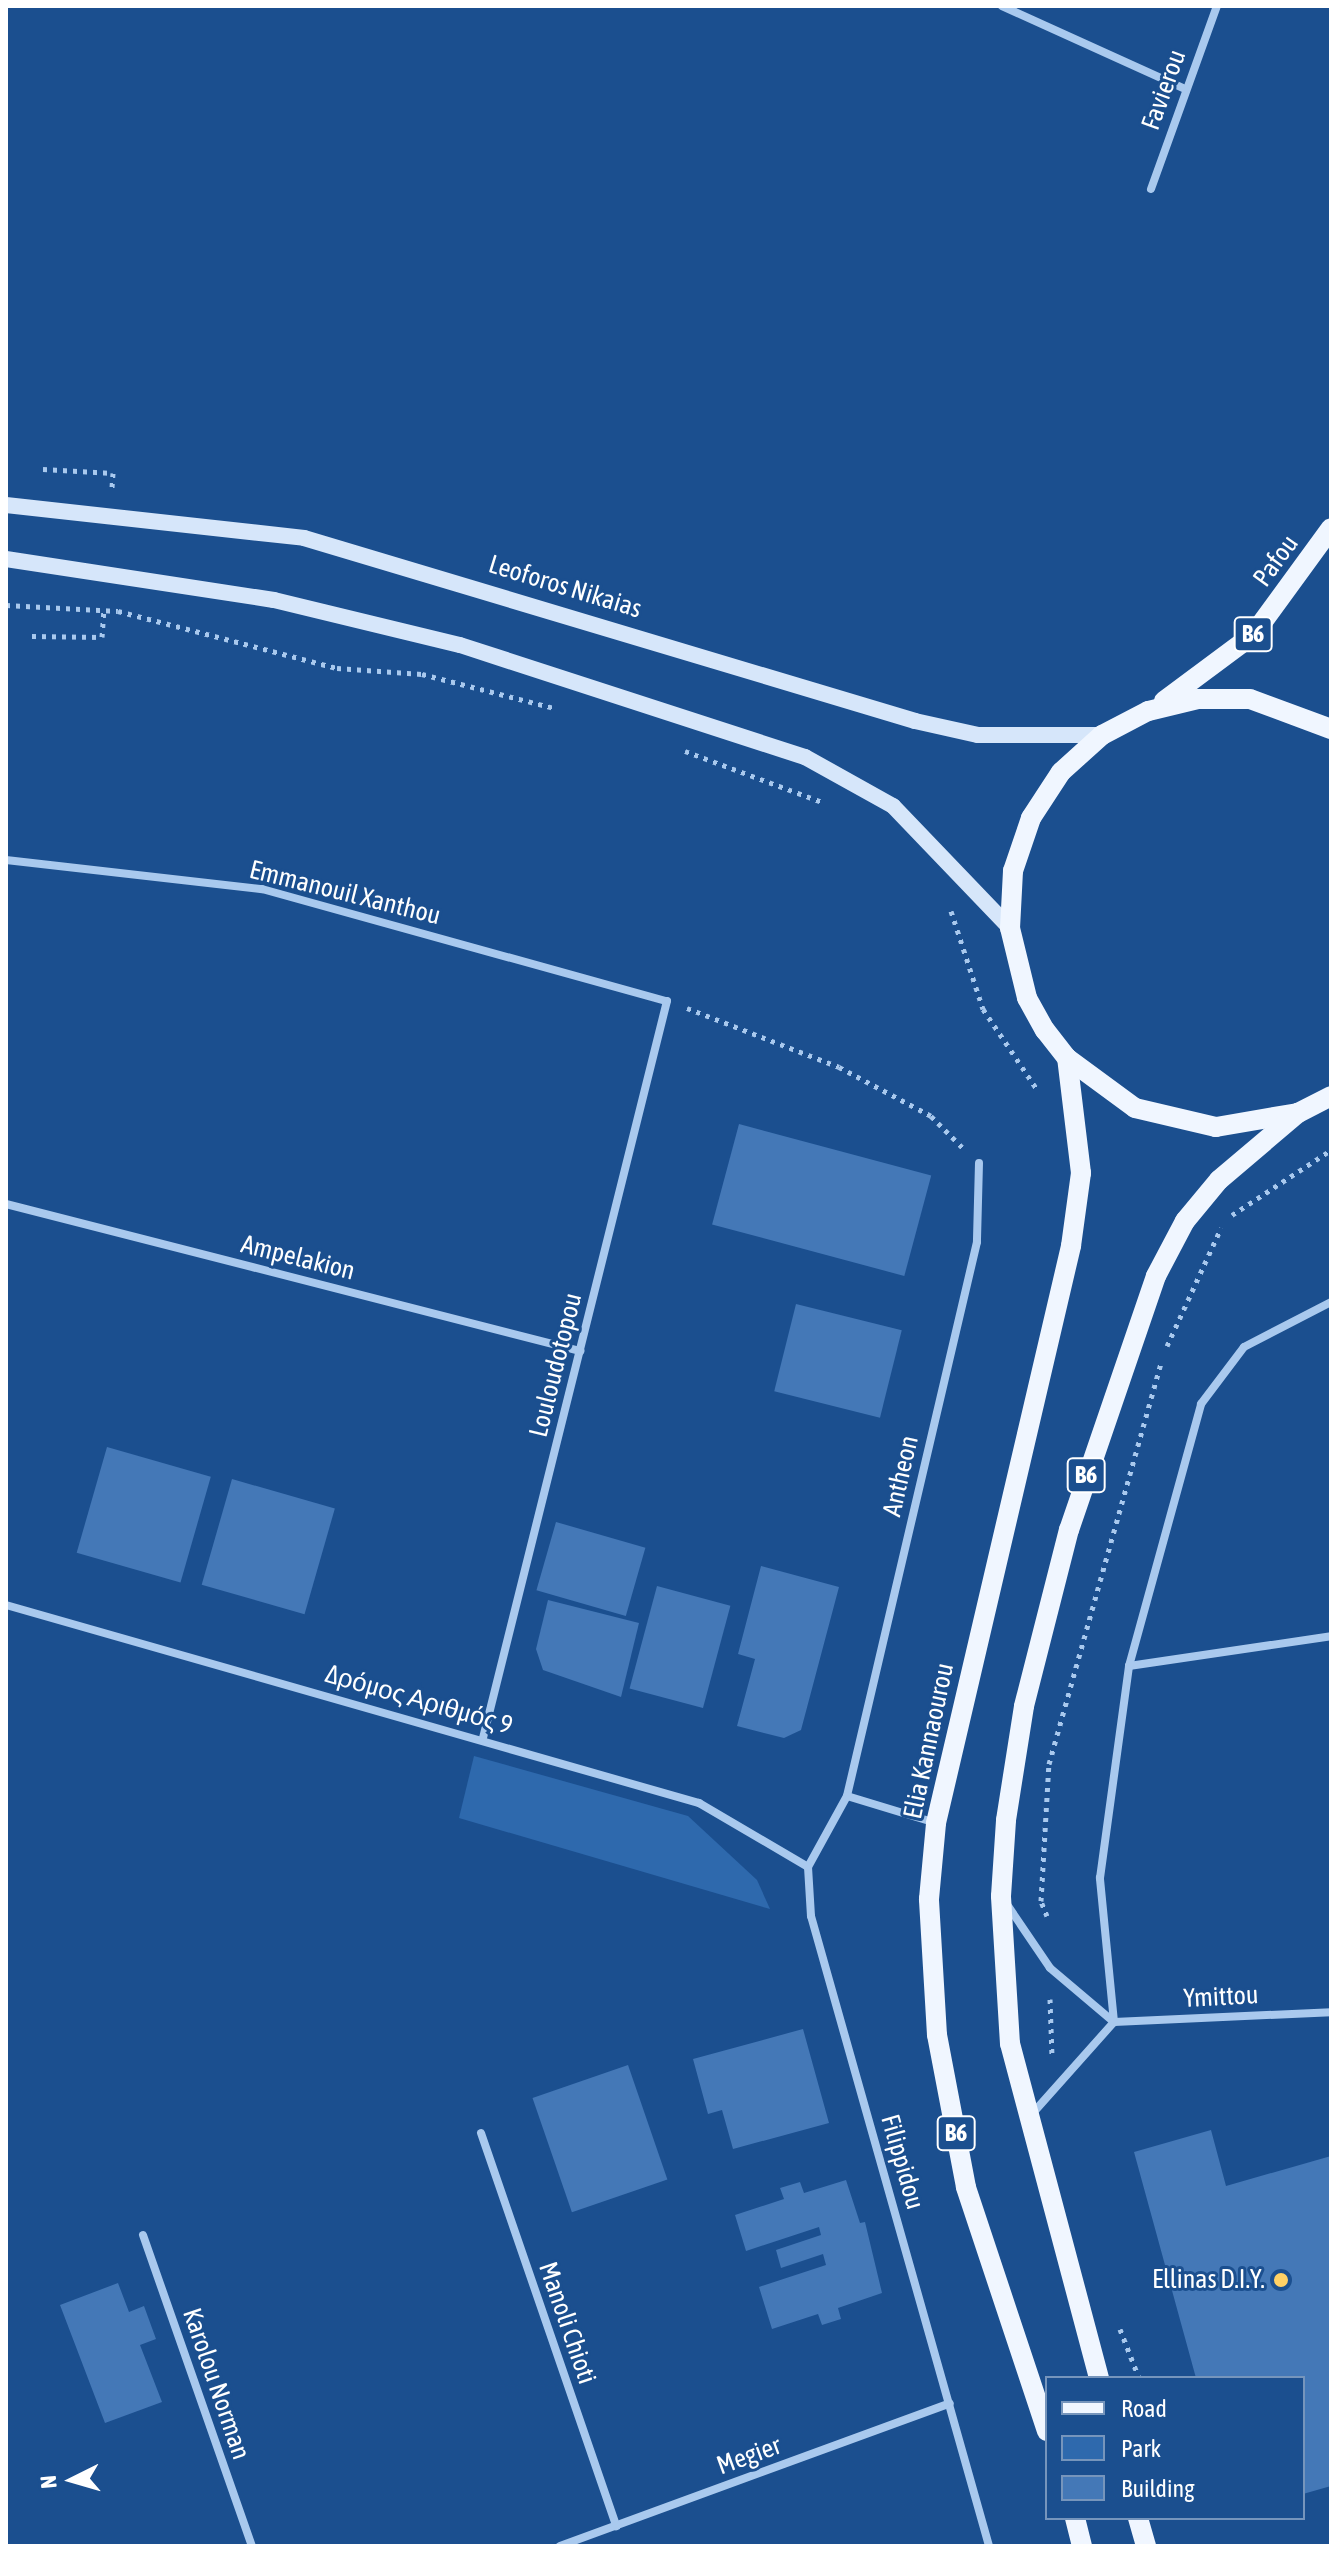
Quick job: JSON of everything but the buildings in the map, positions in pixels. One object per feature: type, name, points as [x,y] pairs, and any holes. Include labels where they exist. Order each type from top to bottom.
[{"type":"main road","name":"Leoforos Nikaias","points":[[6,505],[304,538],[413,565],[915,721],[991,736],[1102,735]]},
{"type":"main road","name":"Pafou","points":[[1148,711],[1253,635],[1331,528]]},
{"type":"main road","points":[[6,559],[274,600],[460,645],[805,757],[893,806],[1010,928]]},
{"type":"main road","name":"B6","points":[[1298,1113],[1216,1127],[1173,1119],[1135,1108],[1067,1058],[1027,998],[1010,928],[1013,871],[1031,818],[1061,772],[1102,735],[1148,711],[1198,699],[1250,699],[1331,729]]},
{"type":"main road","name":"Elia Kannaourou","points":[[1045,2425],[966,2187],[937,2035],[929,1899],[936,1823],[1071,1246],[1081,1173],[1067,1058]]},
{"type":"main road","name":"B6","points":[[1098,2376],[1026,2122],[1010,2044],[1001,1896],[1024,1706],[1110,1397],[1185,1221],[1248,1151],[1298,1113],[1331,1096]]},
{"type":"main road","points":[[1076,2520],[1082,2546]]},
{"type":"main road","points":[[1139,2520],[1146,2546]]},
{"type":"street","points":[[1002,6],[1183,88]]},
{"type":"street","name":"Favierou","points":[[1151,189],[1183,88],[1217,6]]},
{"type":"street","name":"Emmanouil Xanthou","points":[[6,860],[262,889],[667,1001]]},
{"type":"street","name":"Louloudotopou","points":[[483,1738],[667,1001]]},
{"type":"street","name":"Antheon","points":[[847,1796],[977,1242],[979,1163]]},
{"type":"street","name":"Ampelakion","points":[[6,1204],[580,1351]]},
{"type":"street","points":[[1026,2122],[1114,2022],[1100,1878],[1129,1666],[1201,1404],[1244,1347],[1331,1302]]},
{"type":"street","name":"Δρόμος Αριθμός 9","points":[[6,1605],[483,1738],[699,1803],[808,1867]]},
{"type":"street","points":[[1129,1666],[1331,1636]]},
{"type":"street","points":[[808,1867],[847,1796],[936,1823]]},
{"type":"street","name":"Filippidou","points":[[808,1867],[811,1916],[989,2546]]},
{"type":"street","points":[[1001,1896],[1050,1968],[1114,2022]]},
{"type":"street","name":"Ymittou","points":[[1114,2022],[1331,2012]]},
{"type":"street","name":"Manoli Chioti","points":[[481,2133],[616,2526]]},
{"type":"street","name":"Karolou Norman","points":[[143,2235],[252,2546]]},
{"type":"street","name":"Megier","points":[[560,2546],[950,2403]]},
{"type":"path","points":[[43,469],[113,473],[111,495]]},
{"type":"path","points":[[6,605],[104,610],[337,668],[422,674],[564,711]]},
{"type":"path","points":[[32,636],[102,637],[104,610]]},
{"type":"path","points":[[675,748],[829,805]]},
{"type":"path","points":[[947,903],[962,929],[983,1009],[1036,1088]]},
{"type":"path","points":[[667,1001],[839,1067],[931,1116],[979,1163]]},
{"type":"path","points":[[1051,1927],[1041,1901],[1049,1764],[1166,1347],[1224,1220],[1331,1150]]},
{"type":"path","points":[[1050,1998],[1052,2058]]},
{"type":"green space","points":[[474,1756],[688,1816],[757,1880],[770,1909],[459,1818]]},
{"type":"place","name":"Ellinas D.I.Y.","points":[[1281,2280]]}]
